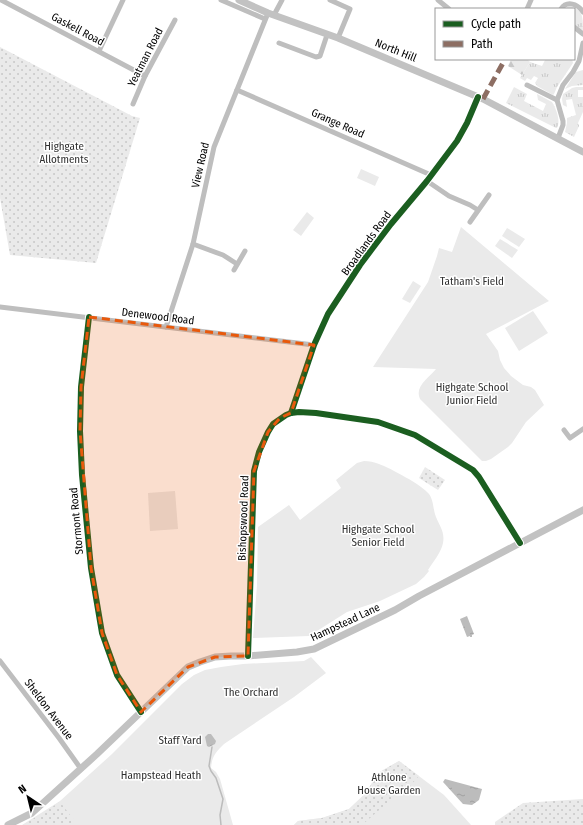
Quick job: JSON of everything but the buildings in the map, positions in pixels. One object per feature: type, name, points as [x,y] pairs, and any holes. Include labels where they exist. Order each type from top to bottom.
[{"type":"main road","name":"North Hill","points":[[239,0],[269,15],[338,38],[478,97],[583,152]]},
{"type":"main road","name":"Hampstead Lane","points":[[8,825],[32,813],[81,769],[188,667],[215,657],[248,656],[314,649],[395,610],[583,510]]},
{"type":"street","name":"Gaskell Road","points":[[1,0],[99,50],[145,76]]},
{"type":"street","points":[[99,50],[123,0]]},
{"type":"street","name":"North Hill","points":[[221,0],[269,15]]},
{"type":"street","name":"View Road","points":[[166,327],[193,244],[214,147],[269,15],[282,0]]},
{"type":"street","points":[[330,0],[350,9],[338,38]]},
{"type":"street","points":[[438,0],[448,8]]},
{"type":"street","points":[[562,8],[565,5],[570,4],[579,8],[583,12]]},
{"type":"street","name":"Yeatman Road","points":[[133,104],[145,76],[175,20]]},
{"type":"street","points":[[575,28],[583,34]]},
{"type":"street","points":[[279,43],[316,57],[320,56],[327,35]]},
{"type":"street","points":[[558,138],[563,126],[563,121],[557,100],[563,85],[579,61],[583,43]]},
{"type":"street","points":[[527,85],[557,100]]},
{"type":"street","name":"Grange Road","points":[[237,90],[431,175]]},
{"type":"street","name":"Broadlands Road","points":[[291,412],[314,345],[328,314],[360,265],[457,141],[467,123],[478,97]]},
{"type":"street","points":[[427,181],[449,196],[478,210]]},
{"type":"street","points":[[470,222],[489,195]]},
{"type":"street","points":[[193,244],[223,255],[237,264]]},
{"type":"street","points":[[234,270],[245,251]]},
{"type":"street","name":"Denewood Road","points":[[0,307],[314,345]]},
{"type":"street","name":"Stormont Road","points":[[89,317],[81,387],[80,431],[82,475],[91,568],[102,633],[118,675],[141,712]]},
{"type":"street","points":[[291,412],[316,412],[364,419],[403,430],[422,439],[476,473],[520,543]]},
{"type":"street","name":"Bishopswood Road","points":[[248,656],[254,471],[259,452],[273,424],[291,412]]},
{"type":"street","points":[[564,430],[570,438],[583,429]]},
{"type":"street","name":"Sheldon Avenue","points":[[0,661],[81,769]]},
{"type":"highlighted area","points":[[89,317],[314,345],[291,413],[280,418],[268,432],[254,471],[248,656],[215,657],[188,667],[141,712],[117,675],[102,633],[91,568],[80,431],[81,387]]},
{"type":"green space","points":[[569,6],[574,7],[580,11],[583,21],[583,30],[575,26],[575,8],[566,8]]},
{"type":"green space","name":"Highgate Allotments","points":[[0,47],[132,116],[140,118],[96,263],[10,255],[0,198]]},
{"type":"green space","points":[[511,60],[528,60],[530,62],[522,75],[508,66]]},
{"type":"green space","points":[[545,60],[572,60],[573,63],[553,95],[537,86],[535,83],[538,78],[534,76],[531,80],[527,78],[525,81],[520,78],[530,62],[542,66]]},
{"type":"green space","points":[[583,70],[583,85],[572,86],[565,89],[576,72]]},
{"type":"green space","points":[[514,87],[527,94],[524,101],[543,111],[546,104],[538,100],[537,94],[552,102],[558,118],[557,128],[506,103]]},
{"type":"green space","points":[[576,87],[583,87],[583,90],[578,90],[578,97],[583,97],[583,112],[574,137],[565,132],[567,118],[576,115],[572,99],[566,100],[567,107],[563,105],[562,99],[563,94]]},
{"type":"green space","points":[[361,169],[379,177],[375,186],[357,178]]},
{"type":"green space","points":[[307,212],[314,218],[301,236],[293,230]]},
{"type":"green space","points":[[461,227],[549,301],[486,334],[498,351],[504,368],[511,376],[523,385],[531,387],[535,390],[544,405],[526,422],[508,447],[486,461],[482,461],[420,399],[419,390],[421,386],[436,369],[373,367],[428,282],[439,248],[452,252]]},
{"type":"green space","points":[[507,228],[525,239],[519,247],[502,236]]},
{"type":"green space","points":[[500,239],[518,250],[512,258],[495,246]]},
{"type":"green space","points":[[413,281],[421,286],[410,303],[402,299]]},
{"type":"green space","points":[[533,311],[548,333],[519,351],[505,328]]},
{"type":"green space","name":"Highgate School Senior Field","points":[[364,461],[377,463],[398,473],[420,486],[431,497],[435,514],[443,533],[443,543],[441,550],[428,570],[429,571],[416,584],[380,601],[347,612],[309,636],[253,638],[257,585],[258,527],[289,505],[300,520],[341,488],[336,480],[357,463]]},
{"type":"green space","points":[[425,467],[445,480],[438,490],[419,478]]},
{"type":"green space","points":[[175,491],[178,529],[150,531],[148,493]]},
{"type":"green space","name":"Hampstead Heath","points":[[311,657],[326,673],[294,697],[224,744],[213,757],[211,768],[216,772],[220,779],[233,825],[22,825],[60,801],[112,754],[182,684],[194,675],[205,670],[221,667],[243,664],[304,661]]},
{"type":"green space","points":[[399,761],[444,795],[471,825],[294,825],[298,821],[322,818],[349,809],[366,793],[378,773]]},
{"type":"green space","name":"Athlone House Garden","points":[[399,761],[419,776],[407,789],[386,804],[362,825],[294,825],[298,821],[322,818],[349,809],[366,793],[378,773]]},
{"type":"green space","points":[[583,799],[583,825],[495,825],[495,822],[523,803]]},
{"type":"green space","points":[[60,802],[78,825],[23,825]]},
{"type":"water","points":[[467,616],[474,634],[472,637],[467,637],[460,619]]},
{"type":"water","points":[[208,734],[211,734],[216,741],[215,744],[209,747],[207,746],[205,737]]},
{"type":"water","points":[[445,779],[482,789],[479,800],[472,805],[463,804],[443,782]]},
{"type":"waterway","points":[[212,747],[209,766],[216,778],[223,799],[220,815],[221,825]]},
{"type":"marked path","points":[[483,99],[503,63]]},
{"type":"cycle path","points":[[291,413],[314,345],[328,314],[360,265],[457,141],[467,123],[478,97]]},
{"type":"cycle path","points":[[89,317],[81,387],[80,431],[82,475],[91,568],[102,633],[117,675],[141,712]]},
{"type":"cycle path","points":[[248,656],[254,471],[259,452],[268,432],[273,424],[286,415],[299,412],[316,413],[378,422],[415,435],[473,470],[479,477],[520,543]]},
{"type":"park label","name":"Tatham's Field","points":[[472,281]]},
{"type":"park label","name":"Highgate School Junior Field","points":[[472,393]]},
{"type":"park label","name":"The Orchard","points":[[251,692]]},
{"type":"park label","name":"Staff Yard","points":[[180,740]]}]
